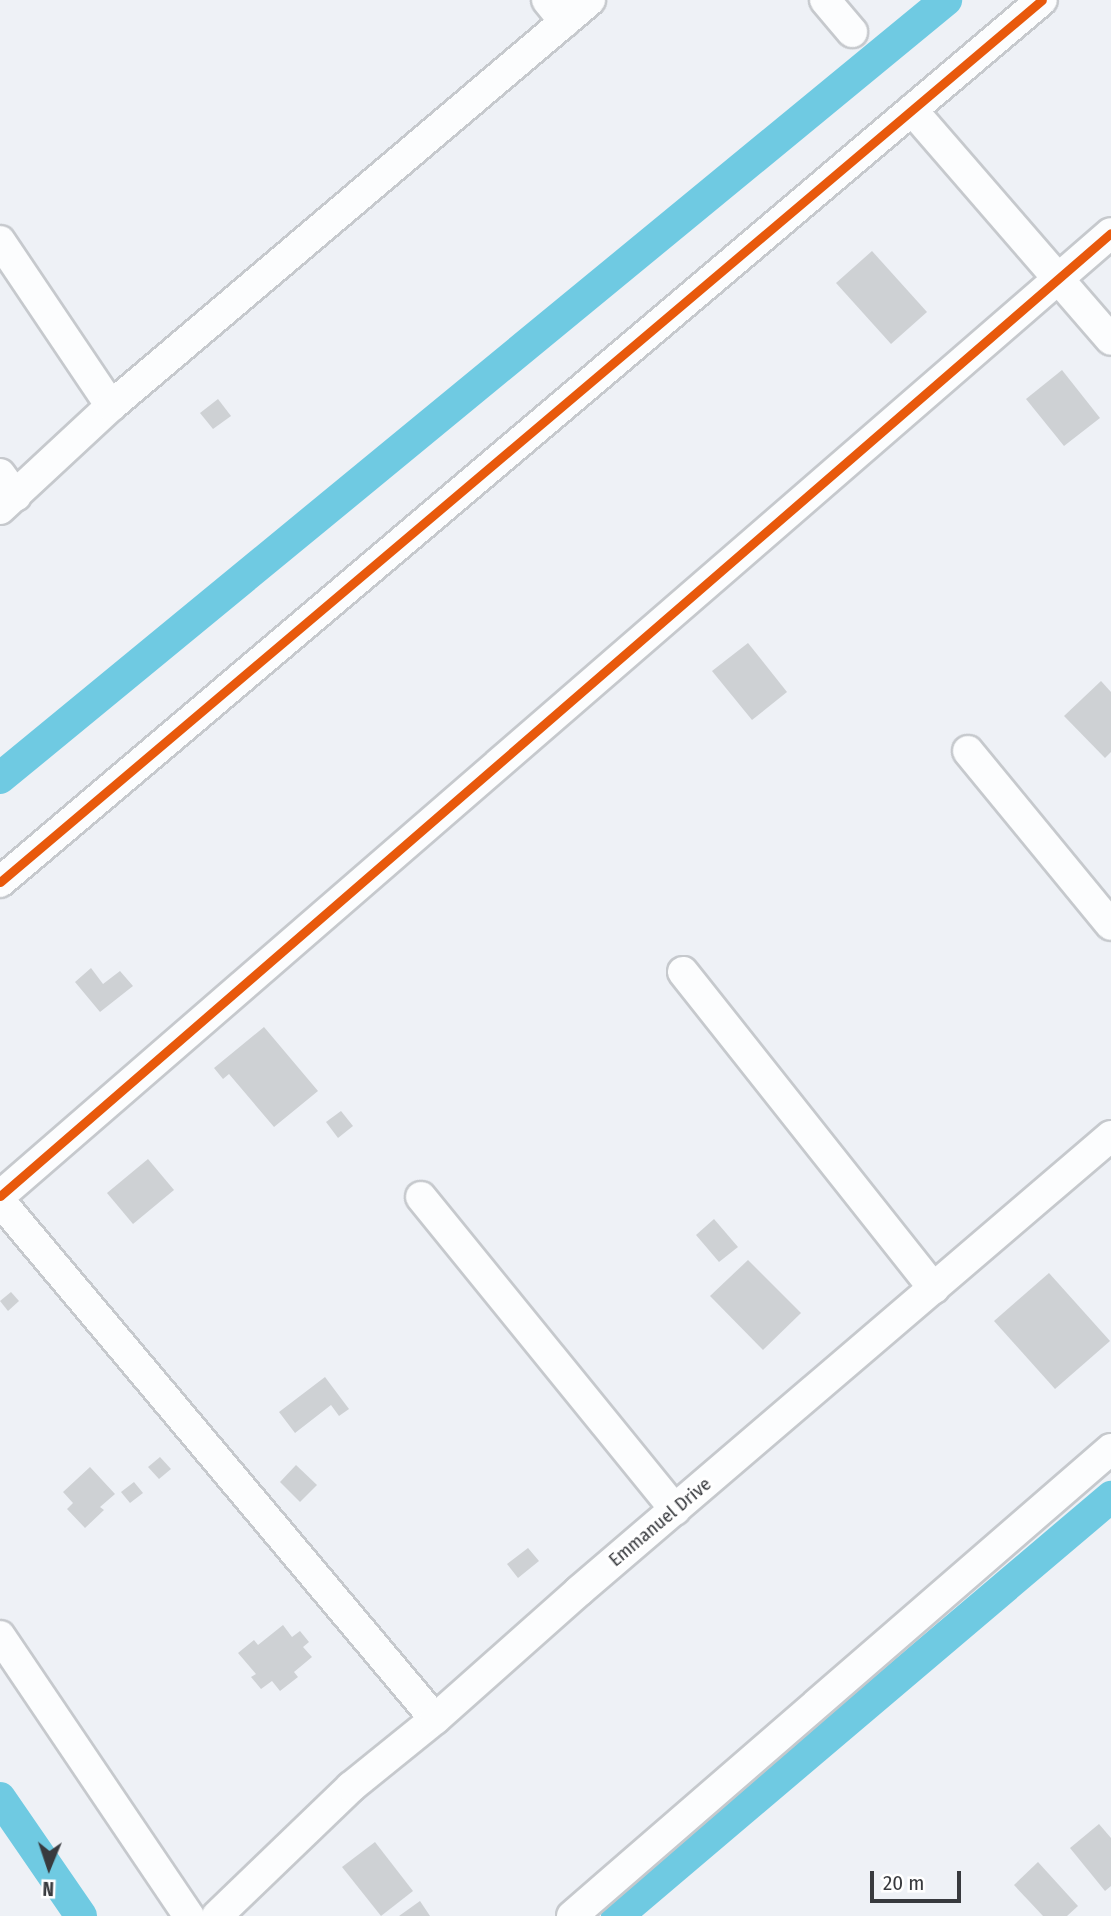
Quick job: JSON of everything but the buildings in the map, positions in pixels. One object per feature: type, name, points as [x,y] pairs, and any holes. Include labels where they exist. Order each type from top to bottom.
[{"type":"street","points":[[5,493],[111,406],[556,11],[590,0]]},
{"type":"street","points":[[825,0],[852,32]]},
{"type":"street","points":[[0,882],[1042,0]]},
{"type":"street","points":[[912,110],[1111,340]]},
{"type":"street","points":[[435,1719],[0,1198],[1111,233]]},
{"type":"street","points":[[0,241],[111,406]]},
{"type":"street","points":[[968,751],[1111,925]]},
{"type":"street","points":[[683,972],[934,1289]]},
{"type":"street","name":"Emmanuel Drive","points":[[217,1916],[351,1787],[435,1719],[1111,1136]]},
{"type":"street","points":[[421,1197],[675,1510]]},
{"type":"street","points":[[572,1916],[1111,1449]]},
{"type":"street","points":[[0,1636],[189,1916]]},
{"type":"waterway","points":[[0,778],[946,0]]},
{"type":"waterway","points":[[617,1916],[1111,1497]]},
{"type":"waterway","points":[[0,1798],[81,1916]]},
{"type":"cycle path","points":[[0,882],[1042,0]]},
{"type":"cycle path","points":[[0,1196],[1111,233]]}]
